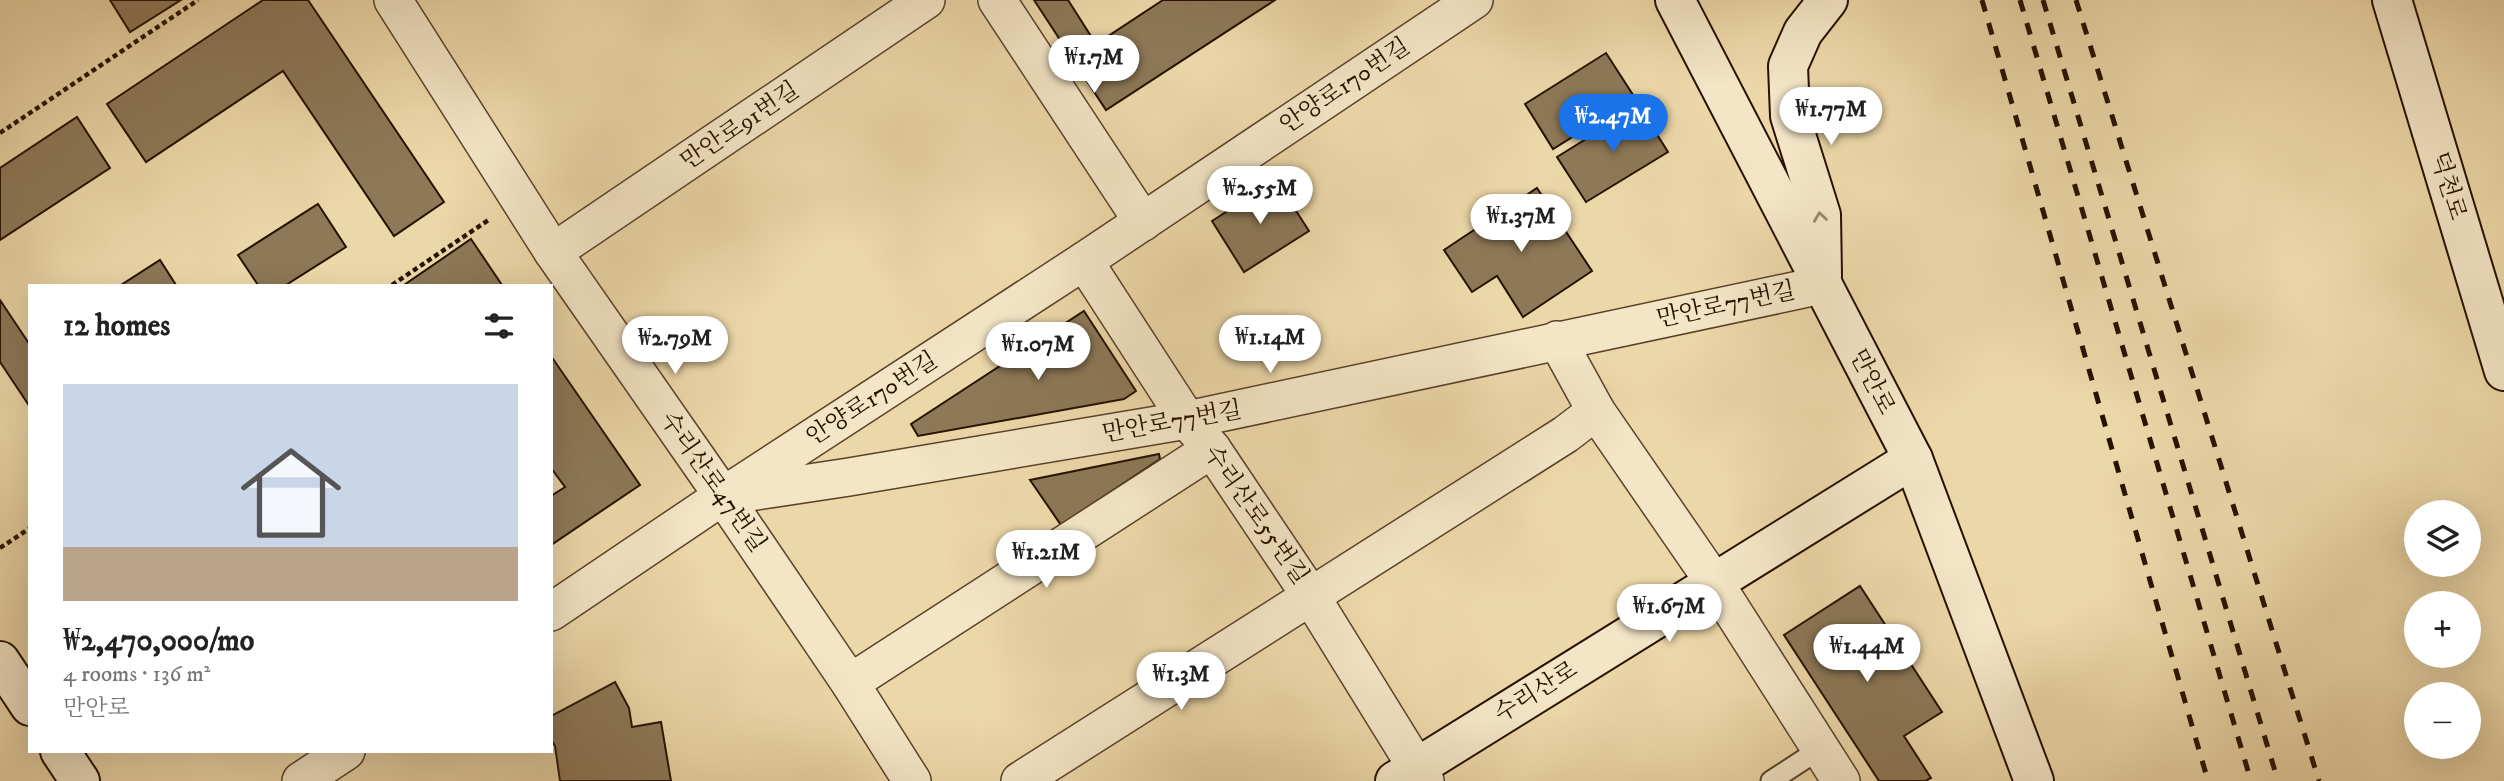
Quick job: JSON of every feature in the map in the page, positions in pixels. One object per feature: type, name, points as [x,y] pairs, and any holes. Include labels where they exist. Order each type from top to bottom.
[{"type":"street","name":"수리산로47번길","points":[[393,0],[553,251],[850,683],[910,780]]},
{"type":"street","name":"만안로91번길","points":[[553,251],[926,0]]},
{"type":"street","points":[[997,0],[1143,222]]},
{"type":"street","name":"안양로170번길","points":[[553,611],[723,496],[1143,222],[1474,0]]},
{"type":"street","name":"만안로","points":[[1675,0],[1913,459],[2034,781]]},
{"type":"street","points":[[1822,285],[1821,215],[1790,116],[1788,66],[1803,33],[1828,0]]},
{"type":"street","name":"덕천로","points":[[2392,0],[2504,371]]},
{"type":"street","name":"수리산로55번길","points":[[1084,261],[1188,420],[1212,449],[1310,595],[1412,777]]},
{"type":"street","name":"만안로77번길","points":[[723,496],[1188,420],[1822,285]]},
{"type":"street","points":[[1557,340],[1596,411],[1714,582],[1841,781]]},
{"type":"street","name":"수리산로55번길","points":[[1310,595],[1566,434],[1596,411]]},
{"type":"street","points":[[850,683],[1212,449]]},
{"type":"street","name":"수리산로","points":[[1412,777],[1714,582],[1913,459]]},
{"type":"street","points":[[1020,781],[1310,595]]},
{"type":"street","points":[[0,661],[28,702]]},
{"type":"street","points":[[61,753],[80,781]]},
{"type":"street","points":[[301,781],[343,753]]},
{"type":"lane","points":[[1771,781],[1820,749]]},
{"type":"path","points":[[0,132],[198,0]]},
{"type":"path","points":[[393,284],[520,199]]},
{"type":"path","points":[[0,548],[28,529]]},
{"type":"building","points":[[110,0],[181,0],[130,32]]},
{"type":"building","points":[[263,0],[308,0],[444,202],[394,236],[283,71],[146,162],[107,104]]},
{"type":"building","points":[[1034,0],[1068,0],[1096,44],[1163,0],[1275,0],[1106,110]]},
{"type":"building","points":[[1606,53],[1635,98],[1553,149],[1525,104]]},
{"type":"building","points":[[1639,106],[1668,152],[1586,202],[1557,157]]},
{"type":"building","points":[[77,117],[110,168],[0,240],[0,168]]},
{"type":"building","points":[[1276,180],[1309,231],[1244,272],[1212,221]]},
{"type":"building","points":[[1537,188],[1592,271],[1523,317],[1497,276],[1472,292],[1444,250]]},
{"type":"building","points":[[318,204],[346,247],[288,284],[257,284],[238,255]]},
{"type":"building","points":[[471,239],[501,284],[405,284]]},
{"type":"building","points":[[160,260],[175,284],[123,284]]},
{"type":"building","points":[[0,300],[28,342],[28,404],[0,362]]},
{"type":"building","points":[[1084,311],[1136,391],[1124,399],[918,436],[911,424]]},
{"type":"building","points":[[553,359],[640,485],[553,544],[553,495],[565,487],[553,471]]},
{"type":"building","points":[[1159,454],[1160,459],[1061,525],[1030,480]]},
{"type":"building","points":[[1860,586],[1942,712],[1904,736],[1931,778],[1925,781],[1879,781],[1784,635]]},
{"type":"building","points":[[615,682],[629,708],[632,727],[661,722],[671,781],[560,781],[553,742],[553,715]]},
{"type":"railway","points":[[1982,0],[2208,781]]},
{"type":"railway","points":[[2020,0],[2251,781]]},
{"type":"railway","points":[[2043,0],[2278,781]]},
{"type":"railway","points":[[2076,0],[2319,781]]}]
